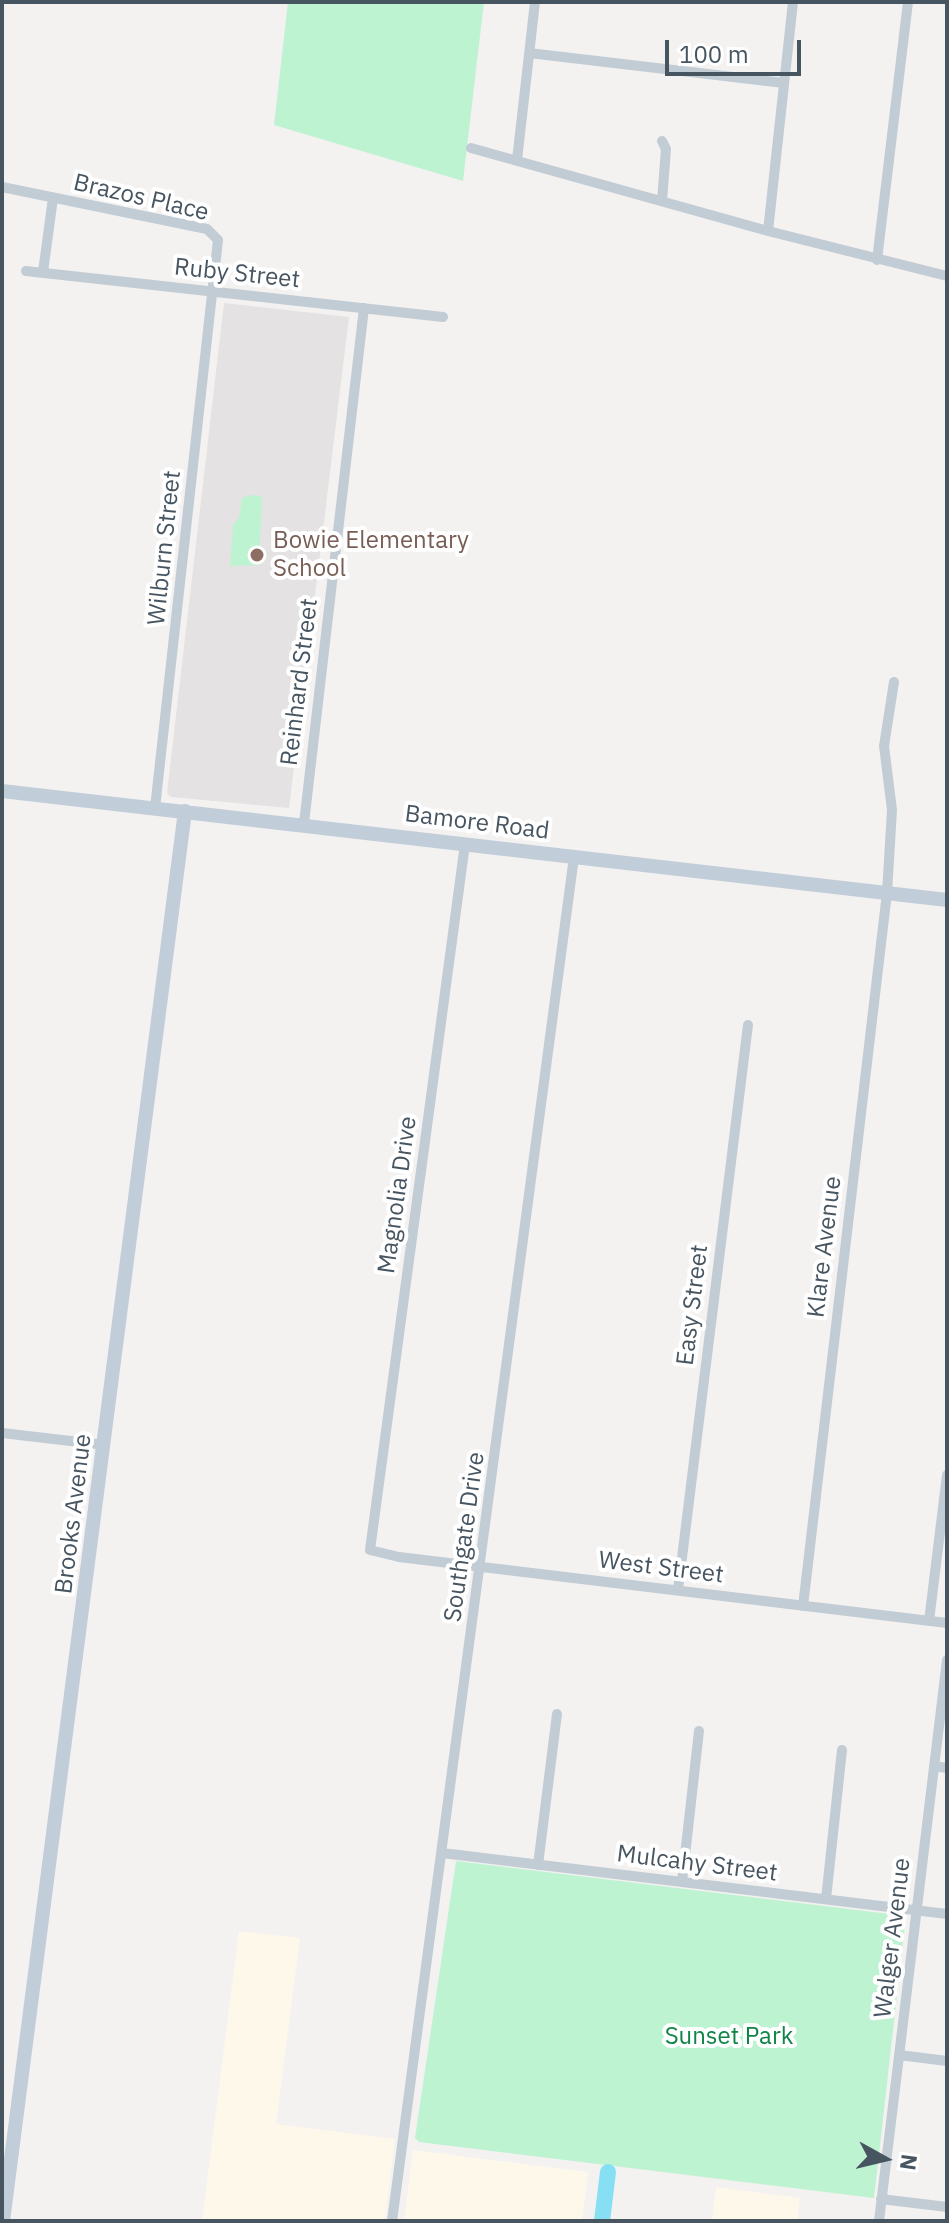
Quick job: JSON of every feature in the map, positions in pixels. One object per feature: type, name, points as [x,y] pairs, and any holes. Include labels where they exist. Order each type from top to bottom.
[{"type":"street","points":[[517,160],[535,2]]},
{"type":"street","points":[[768,231],[793,2]]},
{"type":"street","points":[[877,260],[908,2]]},
{"type":"street","points":[[529,53],[784,83]]},
{"type":"street","points":[[662,141],[666,149],[662,201]]},
{"type":"street","points":[[471,148],[768,231],[947,276]]},
{"type":"street","name":"Brazos Place","points":[[2,187],[207,229],[218,240],[214,292]]},
{"type":"street","points":[[43,272],[53,198]]},
{"type":"street","name":"Ruby Street","points":[[26,271],[443,317]]},
{"type":"street","name":"Wilburn Street","points":[[155,808],[214,292]]},
{"type":"street","name":"Reinhard Street","points":[[304,823],[364,308]]},
{"type":"street","name":"Klare Avenue","points":[[803,1606],[887,893],[892,810],[884,746],[894,682]]},
{"type":"street","name":"Bamore Road","points":[[2,791],[304,823],[947,900]]},
{"type":"street","name":"Brooks Avenue","points":[[3,2221],[185,811]]},
{"type":"street","name":"Magnolia Drive","points":[[370,1550],[465,844]]},
{"type":"street","name":"Southgate Drive","points":[[392,2221],[574,857]]},
{"type":"street","name":"Easy Street","points":[[678,1590],[748,1025]]},
{"type":"street","points":[[2,1433],[105,1445]]},
{"type":"street","points":[[929,1621],[947,1475]]},
{"type":"street","name":"West Street","points":[[370,1550],[481,1567],[947,1623]]},
{"type":"street","name":"Walger Avenue","points":[[879,2221],[947,1660]]},
{"type":"street","points":[[538,1865],[557,1714]]},
{"type":"street","points":[[682,1882],[699,1731]]},
{"type":"street","points":[[826,1899],[842,1750]]},
{"type":"street","points":[[934,1766],[947,1768]]},
{"type":"street","name":"Mulcahy Street","points":[[442,1853],[947,1914]]},
{"type":"street","points":[[899,2055],[947,2061]]},
{"type":"street","points":[[881,2199],[947,2207]]},
{"type":"shaded area","name":"Bowie Elementary School","points":[[224,303],[349,317],[289,808],[171,797],[167,793]]},
{"type":"shaded area","points":[[239,1931],[300,1938],[276,2124],[395,2139],[385,2221],[202,2221]]},
{"type":"shaded area","points":[[413,2150],[588,2172],[582,2221],[404,2221]]},
{"type":"shaded area","points":[[716,2187],[800,2198],[797,2221],[712,2221]]},
{"type":"green space","points":[[288,2],[484,2],[463,181],[274,125]]},
{"type":"green space","points":[[262,496],[259,565],[230,566],[233,524],[239,518],[242,498]]},
{"type":"green space","name":"Sunset Park","points":[[456,1861],[906,1916],[874,2198],[419,2142],[415,2138]]},
{"type":"waterway","points":[[602,2221],[608,2172]]},
{"type":"place","name":"Bowie Elementary School","points":[[257,555]]}]
